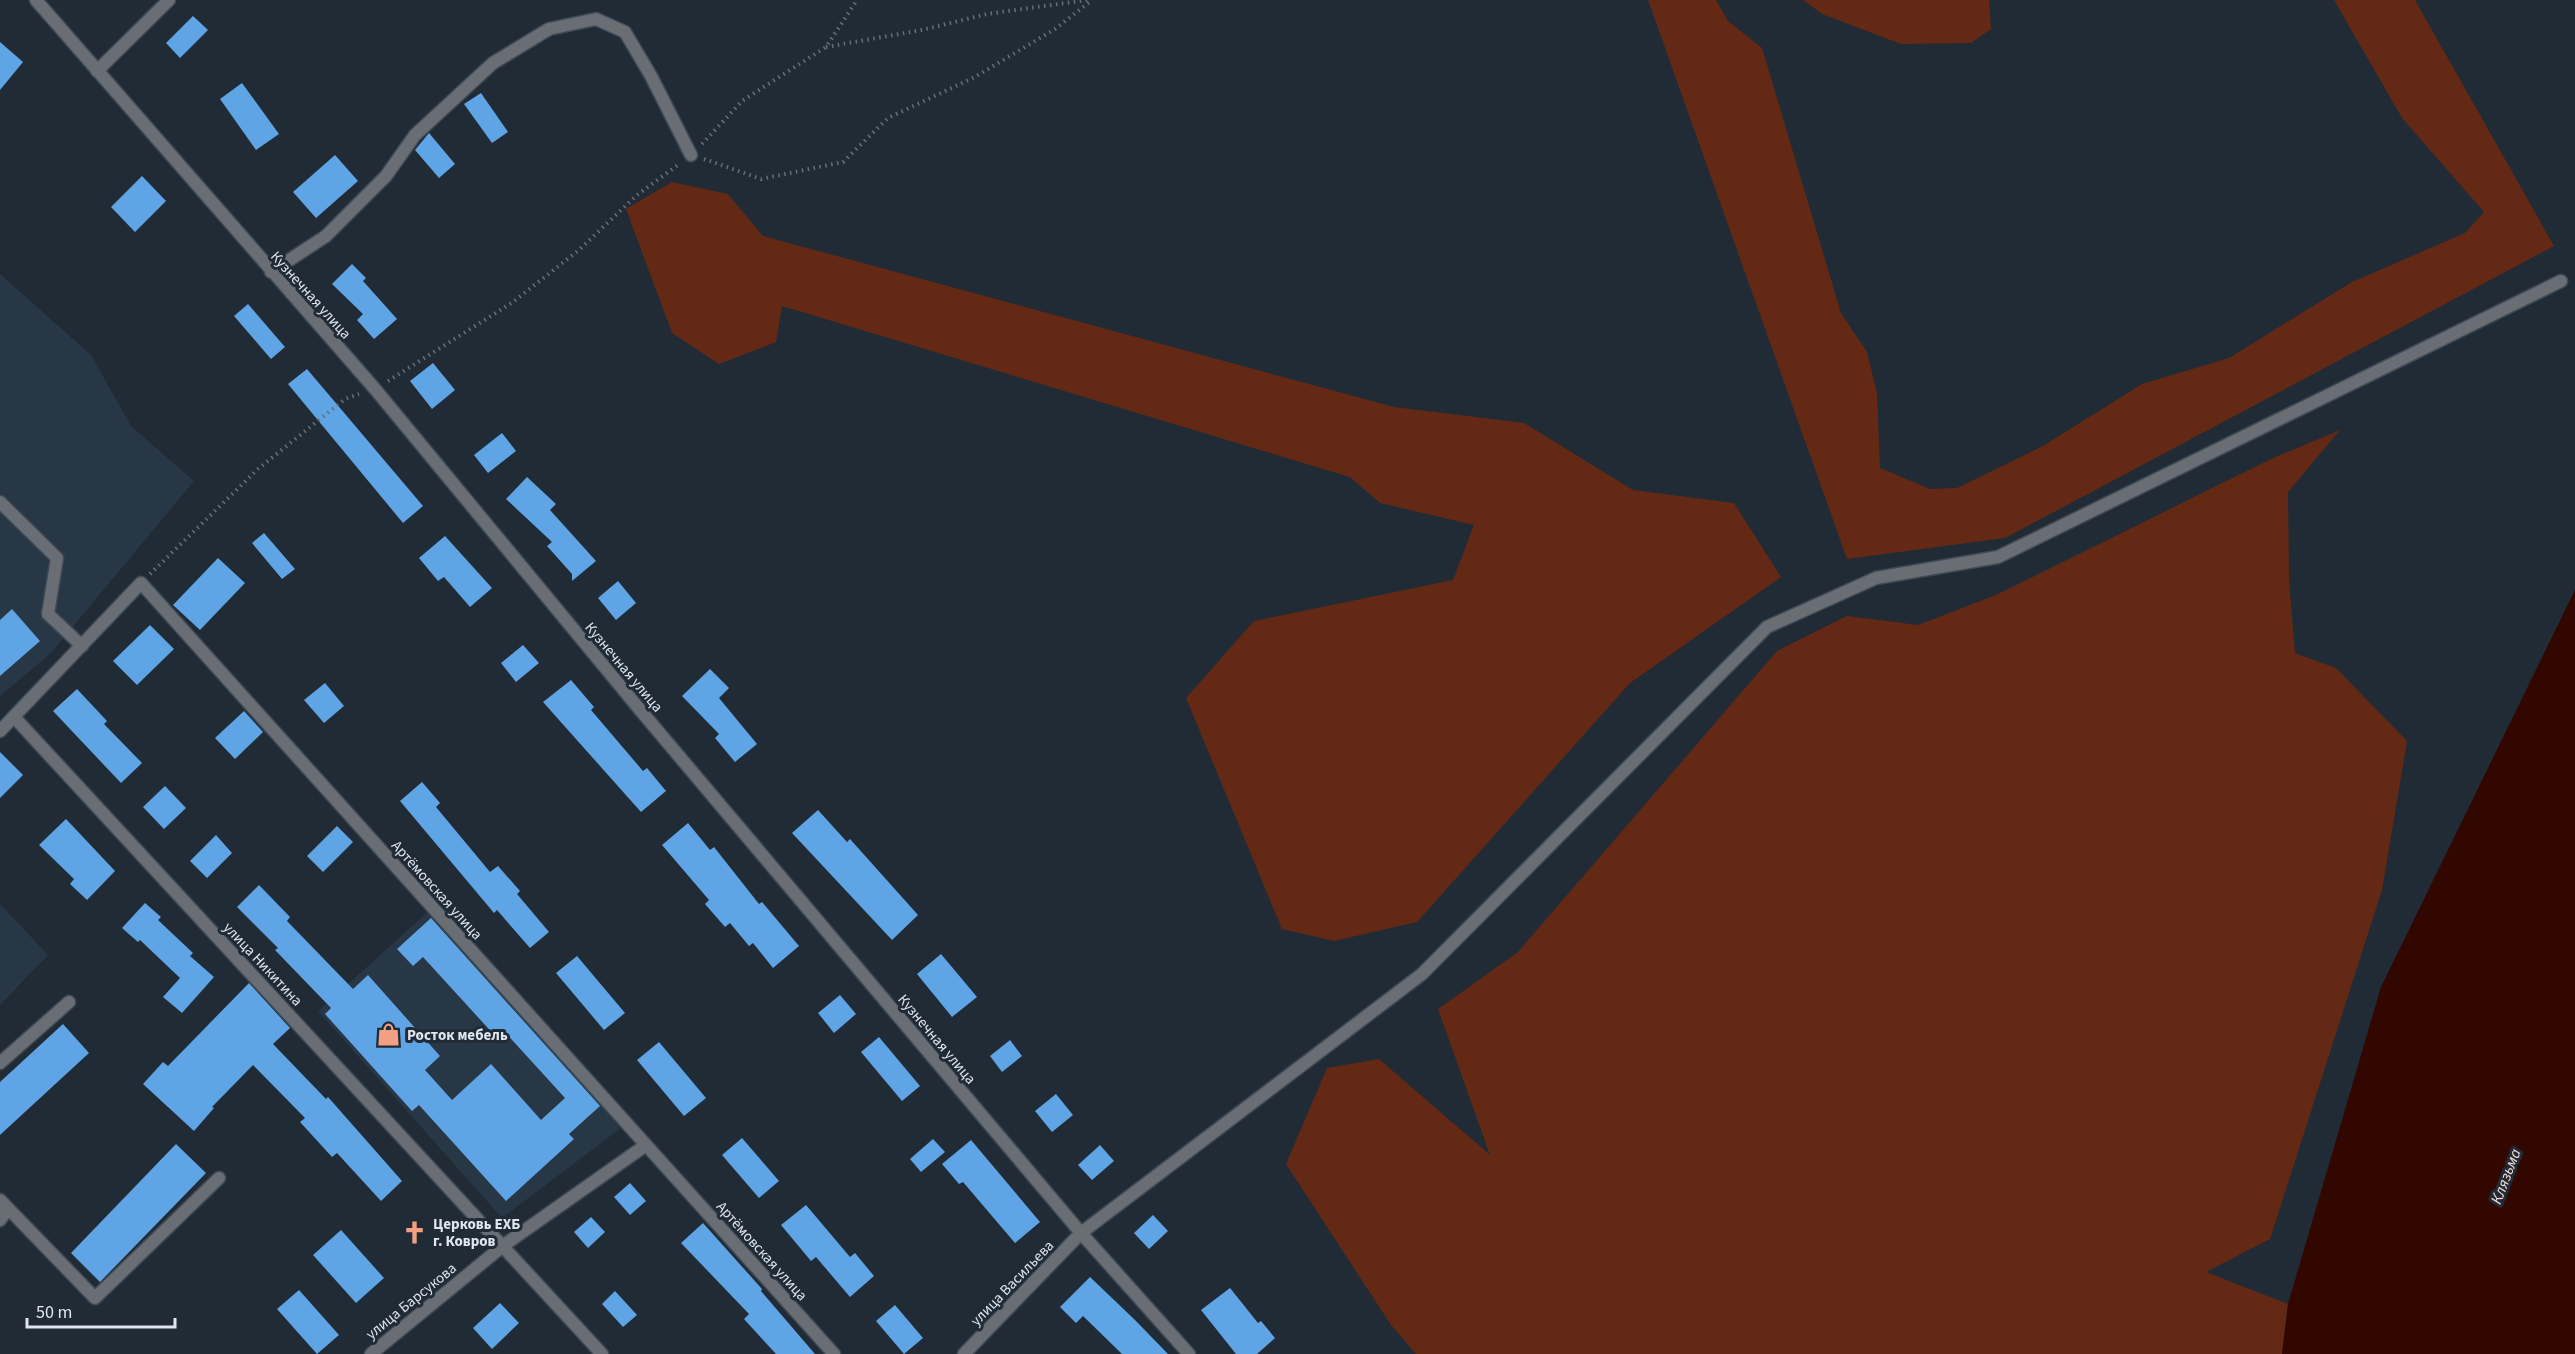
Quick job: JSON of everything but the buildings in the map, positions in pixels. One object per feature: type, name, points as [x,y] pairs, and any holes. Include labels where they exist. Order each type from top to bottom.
[{"type":"street","name":"Кузнечная улица","points":[[36,0],[375,389],[633,702],[1081,1233],[1189,1354]]},
{"type":"street","points":[[97,71],[169,0]]},
{"type":"street","points":[[271,272],[326,236],[386,176],[415,135],[493,63],[549,29],[596,19],[625,32],[651,76],[691,155]]},
{"type":"street","name":"улица Васильева","points":[[964,1354],[1081,1233],[1422,974],[1767,627],[1876,578],[1998,556],[2561,281]]},
{"type":"street","points":[[0,502],[57,558],[48,614],[82,646]]},
{"type":"street","points":[[0,731],[141,583]]},
{"type":"street","name":"Артёмовская улица","points":[[141,583],[834,1354]]},
{"type":"street","name":"улица Никитина","points":[[15,717],[602,1354]]},
{"type":"street","points":[[0,1063],[69,1002]]},
{"type":"street","name":"улица Барсукова","points":[[371,1354],[504,1245],[646,1145]]},
{"type":"street","points":[[3,1210],[95,1298],[219,1178]]},
{"type":"path","points":[[826,47],[857,0]]},
{"type":"path","points":[[141,583],[258,469],[345,399],[375,389],[513,302],[579,250],[637,195],[691,155],[742,101],[826,47],[922,30],[987,14],[1087,0]]},
{"type":"path","points":[[691,155],[761,179],[843,162],[888,118],[975,77],[1055,29],[1092,0]]},
{"type":"shaded area","points":[[1648,0],[1716,0],[1728,21],[1762,48],[1841,313],[1867,352],[1877,393],[1880,468],[1930,489],[1957,488],[2043,446],[2142,384],[2229,358],[2352,282],[2465,233],[2484,212],[2402,118],[2334,0],[2415,0],[2554,246],[2005,538],[1847,559]]},
{"type":"shaded area","points":[[1803,0],[1989,0],[1991,29],[1971,43],[1901,44],[1822,14]]},
{"type":"shaded area","points":[[672,182],[728,194],[763,236],[1394,407],[1524,423],[1633,490],[1734,503],[1781,577],[1630,683],[1417,922],[1334,941],[1282,929],[1186,698],[1254,621],[1453,580],[1474,525],[1380,503],[1350,477],[782,306],[776,342],[719,364],[672,333],[626,209]]},
{"type":"shaded area","points":[[0,274],[91,355],[131,426],[194,481],[51,653],[0,696]]},
{"type":"shaded area","points":[[2340,430],[2288,492],[2289,581],[2295,653],[2336,668],[2407,741],[2382,890],[2270,1239],[2206,1272],[2288,1304],[2282,1354],[1416,1354],[1391,1325],[1286,1164],[1327,1068],[1379,1059],[1490,1155],[1438,1009],[1518,952],[1777,651],[1847,616],[1918,625],[1996,595],[2271,459]]},
{"type":"shaded area","points":[[0,904],[48,955],[0,1005]]},
{"type":"shaded area","points":[[431,909],[621,1128],[502,1218],[318,1011]]},
{"type":"water","name":"Клязьма","points":[[2575,590],[2575,1354],[2282,1354],[2288,1304],[2381,987]]},
{"type":"place","name":"Росток мебель","points":[[389,1035]]},
{"type":"place","name":"Церковь ЕХБ г. Ковров","points":[[415,1233]]}]
